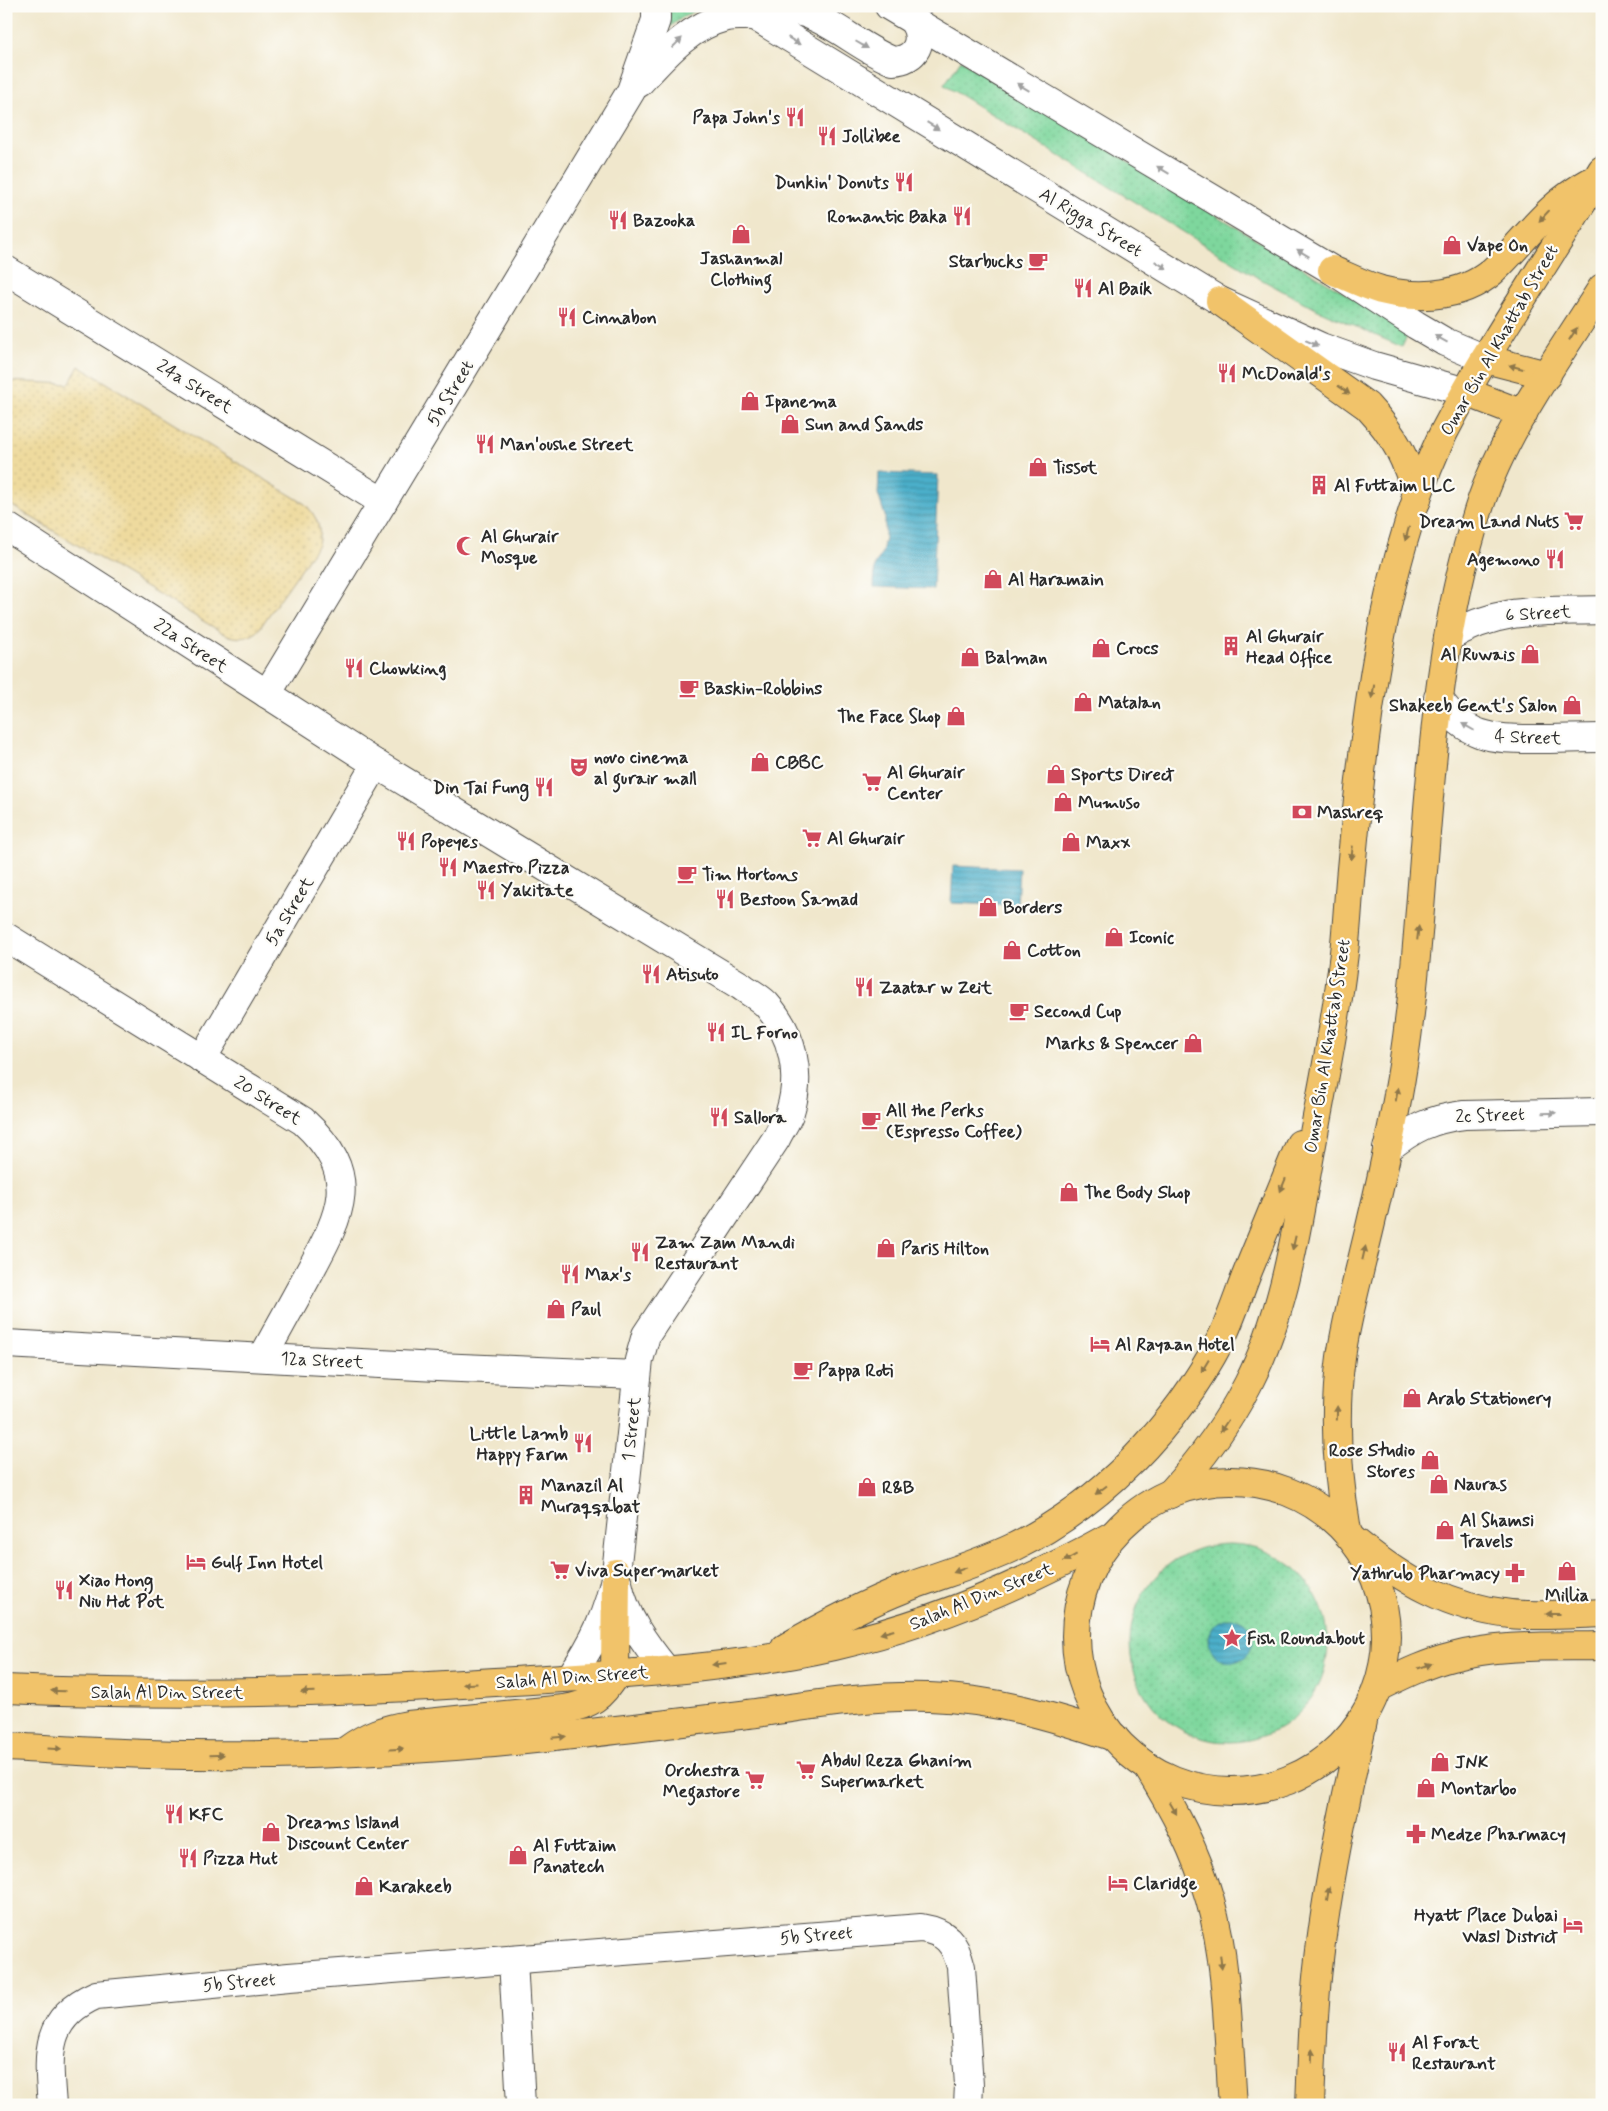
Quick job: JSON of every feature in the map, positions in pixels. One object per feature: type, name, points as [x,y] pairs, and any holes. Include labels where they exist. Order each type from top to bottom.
[{"type":"main road","points":[[1332,270],[1380,289],[1408,295],[1436,295],[1462,289],[1481,281],[1497,268],[1552,207],[1574,190],[1600,174]]},
{"type":"main road","name":"Omar Bin Al Khattab Street","points":[[1170,1494],[1208,1449],[1225,1425],[1250,1382],[1269,1335],[1295,1238],[1331,1046],[1343,960],[1354,842],[1372,692],[1386,614],[1417,500],[1442,435],[1466,392],[1509,316],[1600,174]]},
{"type":"main road","points":[[1310,2105],[1318,1969],[1327,1897],[1340,1826],[1364,1720],[1380,1686],[1388,1636],[1387,1624],[1352,1537],[1338,1461],[1336,1410],[1340,1358],[1349,1308],[1363,1258],[1387,1149],[1404,1059],[1438,698],[1463,566],[1480,506],[1504,449],[1523,414],[1602,288]]},
{"type":"main road","points":[[1220,301],[1367,406],[1382,422],[1399,446],[1411,472],[1417,500]]},
{"type":"main road","points":[[1485,359],[1547,375]]},
{"type":"main road","points":[[1466,392],[1523,414]]},
{"type":"main road","points":[[768,1658],[860,1608],[1012,1548],[1061,1519],[1107,1485],[1147,1446],[1183,1402],[1222,1338],[1321,1092]]},
{"type":"main road","points":[[1233,2105],[1220,1946],[1210,1902],[1196,1858],[1175,1811],[1147,1766],[1114,1737],[1093,1706],[1080,1671],[1076,1634],[1081,1599],[1093,1565],[1113,1535],[1139,1511],[1170,1494],[1207,1483],[1245,1481],[1283,1489],[1318,1506],[1391,1570],[1428,1591],[1469,1606],[1511,1614],[1602,1613]]},
{"type":"main road","name":"Salah Al Din Street","points":[[6,1690],[177,1694],[333,1691],[615,1674],[768,1658],[843,1644],[898,1629],[962,1608],[1024,1582],[1113,1535]]},
{"type":"main road","points":[[344,1752],[363,1738],[385,1729],[408,1724],[581,1707],[596,1698],[608,1686],[615,1674],[616,1573]]},
{"type":"main road","points":[[1380,1686],[1415,1669],[1452,1657],[1489,1650],[1602,1646]]},
{"type":"main road","points":[[6,1747],[199,1756],[344,1752],[489,1743],[588,1734],[882,1698],[928,1697],[1002,1705],[1064,1720],[1114,1737]]},
{"type":"main road","points":[[1147,1766],[1192,1786],[1241,1791],[1289,1781],[1331,1756],[1364,1720]]},
{"type":"street","name":"5b Street","points":[[267,694],[631,91],[656,20],[656,6]]},
{"type":"street","points":[[889,6],[1332,270],[1445,342],[1485,359]]},
{"type":"street","name":"5b Street","points":[[631,91],[684,37],[705,24],[745,11],[788,10],[805,14],[893,61],[911,56],[917,48],[920,40],[919,30],[914,22]]},
{"type":"street","name":"Al Rigga Street","points":[[745,11],[1220,301],[1270,325],[1330,350],[1383,369],[1466,392]]},
{"type":"street","name":"24a Street","points":[[6,270],[383,502]]},
{"type":"street","name":"22a Street","points":[[6,526],[376,764]]},
{"type":"street","name":"6 Street","points":[[1449,637],[1472,624],[1497,615],[1515,612],[1602,610]]},
{"type":"street","name":"4 Street","points":[[1438,698],[1450,714],[1464,726],[1482,735],[1501,739],[1602,738]]},
{"type":"street","name":"5a Street","points":[[202,1059],[376,764]]},
{"type":"street","name":"1 Street","points":[[376,764],[741,986],[765,1004],[783,1027],[793,1054],[796,1084],[790,1113],[776,1139],[646,1335],[639,1360],[616,1573],[610,1601],[601,1627],[588,1652],[571,1676]]},
{"type":"street","name":"20 Street","points":[[6,938],[303,1121],[321,1137],[334,1158],[340,1182],[340,1206],[332,1230],[263,1357]]},
{"type":"street","name":"2c Street","points":[[1387,1149],[1404,1135],[1423,1124],[1443,1117],[1602,1112]]},
{"type":"street","name":"12a Street","points":[[6,1344],[637,1375]]},
{"type":"street","name":"1 Street","points":[[616,1573],[622,1600],[633,1625],[647,1648],[666,1670]]},
{"type":"street","name":"5b Street","points":[[52,2105],[48,2059],[54,2033],[68,2011],[81,2001],[96,1995],[112,1992],[909,1928],[933,1930],[944,1935],[953,1944],[961,1967],[969,2085],[968,2105]]},
{"type":"street","points":[[513,1960],[521,2105]]},
{"type":"green space","points":[[670,6],[690,6],[696,10],[667,29]]},
{"type":"green space","points":[[961,60],[1409,332],[1402,347],[1318,310],[1255,276],[944,85]]},
{"type":"green space","points":[[1219,1544],[1239,1544],[1267,1551],[1292,1566],[1306,1580],[1321,1605],[1328,1633],[1328,1653],[1321,1681],[1306,1706],[1292,1720],[1267,1735],[1258,1738],[1239,1742],[1219,1742],[1191,1735],[1166,1720],[1152,1706],[1137,1681],[1134,1672],[1130,1653],[1130,1633],[1137,1605],[1152,1580],[1166,1566],[1191,1551],[1200,1548]]},
{"type":"sand","points":[[79,366],[305,504],[313,513],[319,528],[318,545],[257,632],[240,638],[223,633],[6,502],[6,381],[69,384]]},
{"type":"water","points":[[879,473],[938,475],[933,589],[874,587],[875,565],[882,553],[885,537],[885,516],[878,494]]},
{"type":"water","points":[[953,866],[1019,869],[1017,906],[951,903]]},
{"type":"water","points":[[1227,1618],[1235,1618],[1247,1624],[1253,1640],[1247,1656],[1235,1662],[1227,1662],[1215,1656],[1209,1644],[1209,1636],[1215,1624]]},
{"type":"place","name":"Papa John's","points":[[795,117]]},
{"type":"place","name":"Jollibee","points":[[827,136]]},
{"type":"place","name":"Dunkin' Donuts","points":[[904,182]]},
{"type":"place","name":"Romantic Baka","points":[[962,216]]},
{"type":"place","name":"Bazooka","points":[[618,220]]},
{"type":"place","name":"Jashanmal Clothing","points":[[741,234]]},
{"type":"place","name":"Vape On","points":[[1452,245]]},
{"type":"place","name":"Starbucks","points":[[1038,261]]},
{"type":"place","name":"Al Baik","points":[[1083,288]]},
{"type":"place","name":"Cinnabon","points":[[567,317]]},
{"type":"place","name":"McDonald's","points":[[1227,373]]},
{"type":"place","name":"Ipanema","points":[[750,401]]},
{"type":"place","name":"Sun and Sands","points":[[790,424]]},
{"type":"place","name":"Man'oushe Street","points":[[485,444]]},
{"type":"place","name":"Tissot","points":[[1038,467]]},
{"type":"place","name":"Al Futtaim LLC","points":[[1319,485]]},
{"type":"place","name":"Dream Land Nuts","points":[[1574,521]]},
{"type":"place","name":"Al Ghurair Mosque","points":[[466,546]]},
{"type":"place","name":"Agemono","points":[[1555,559]]},
{"type":"place","name":"Al Haramain","points":[[993,579]]},
{"type":"place","name":"Al Ghurair Head Office","points":[[1231,646]]},
{"type":"place","name":"Crocs","points":[[1101,648]]},
{"type":"place","name":"Al Ruwais","points":[[1530,654]]},
{"type":"place","name":"Balman","points":[[970,657]]},
{"type":"place","name":"Chowking","points":[[354,668]]},
{"type":"place","name":"Baskin-Robbins","points":[[689,688]]},
{"type":"place","name":"Matalan","points":[[1083,702]]},
{"type":"place","name":"Shakeeb Gent's Salon","points":[[1572,705]]},
{"type":"place","name":"The Face Shop","points":[[956,716]]},
{"type":"place","name":"CBBC","points":[[760,762]]},
{"type":"place","name":"novo cinema al gurair mall","points":[[579,767]]},
{"type":"place","name":"Sports Direct","points":[[1056,774]]},
{"type":"place","name":"Al Ghurair Center","points":[[872,782]]},
{"type":"place","name":"Din Tai Fung","points":[[544,787]]},
{"type":"place","name":"Mumuso","points":[[1063,802]]},
{"type":"place","name":"Mashreq","points":[[1302,812]]},
{"type":"place","name":"Al Ghurair","points":[[812,838]]},
{"type":"place","name":"Popeyes","points":[[406,841]]},
{"type":"place","name":"Maxx","points":[[1071,842]]},
{"type":"place","name":"Maestro Pizza","points":[[448,867]]},
{"type":"place","name":"Tim Hortons","points":[[687,874]]},
{"type":"place","name":"Yakitate","points":[[486,890]]},
{"type":"place","name":"Bestoon Samad","points":[[725,899]]},
{"type":"place","name":"Borders","points":[[988,907]]},
{"type":"place","name":"Iconic","points":[[1114,937]]},
{"type":"place","name":"Cotton","points":[[1012,950]]},
{"type":"place","name":"Atisuto","points":[[651,974]]},
{"type":"place","name":"Zaatar w Zeit","points":[[864,987]]},
{"type":"place","name":"Second Cup","points":[[1019,1011]]},
{"type":"place","name":"IL Forno","points":[[716,1032]]},
{"type":"place","name":"Marks & Spencer","points":[[1193,1043]]},
{"type":"place","name":"Sallora","points":[[719,1117]]},
{"type":"place","name":"All the Perks (Espresso Coffee)","points":[[871,1120]]},
{"type":"place","name":"The Body Shop","points":[[1069,1192]]},
{"type":"place","name":"Paris Hilton","points":[[886,1248]]},
{"type":"place","name":"Zam Zam Mandi Restaurant","points":[[640,1252]]},
{"type":"place","name":"Max's","points":[[570,1274]]},
{"type":"place","name":"Paul","points":[[556,1309]]},
{"type":"place","name":"Al Rayaan Hotel","points":[[1100,1344]]},
{"type":"place","name":"Pappa Roti","points":[[803,1370]]},
{"type":"place","name":"Arab Stationery","points":[[1412,1398]]},
{"type":"place","name":"Little Lamb Happy Farm","points":[[583,1443]]},
{"type":"place","name":"Rose Studio Stores","points":[[1430,1460]]},
{"type":"place","name":"Nauras","points":[[1439,1484]]},
{"type":"place","name":"R&B","points":[[867,1487]]},
{"type":"place","name":"Manazil Al Muraqqabat","points":[[526,1495]]},
{"type":"place","name":"Al Shamsi Travels","points":[[1445,1530]]},
{"type":"place","name":"Gulf Inn Hotel","points":[[196,1562]]},
{"type":"place","name":"Viva Supermarket","points":[[560,1570]]},
{"type":"place","name":"Millia","points":[[1567,1571]]},
{"type":"place","name":"Yathrub Pharmacy","points":[[1515,1573]]},
{"type":"place","name":"Xiao Hong Niu Hot Pot","points":[[64,1590]]},
{"type":"place","name":"Fish Roundabout","points":[[1232,1638]]},
{"type":"place","name":"JNK","points":[[1440,1762]]},
{"type":"place","name":"Abdul Reza Ghanim Supermarket","points":[[806,1770]]},
{"type":"place","name":"Orchestra Megastore","points":[[755,1780]]},
{"type":"place","name":"Montarbo","points":[[1426,1788]]},
{"type":"place","name":"KFC","points":[[174,1814]]},
{"type":"place","name":"Dreams Island Discount Center","points":[[271,1832]]},
{"type":"place","name":"Medze Pharmacy","points":[[1416,1834]]},
{"type":"place","name":"Al Futtaim Panatech","points":[[518,1855]]},
{"type":"place","name":"Pizza Hut","points":[[188,1858]]},
{"type":"place","name":"Claridge","points":[[1118,1883]]},
{"type":"place","name":"Karakeeb","points":[[364,1886]]},
{"type":"place","name":"Hyatt Place Dubai Wasl District","points":[[1573,1925]]},
{"type":"place","name":"Al Forat Restaurant","points":[[1397,2052]]}]
